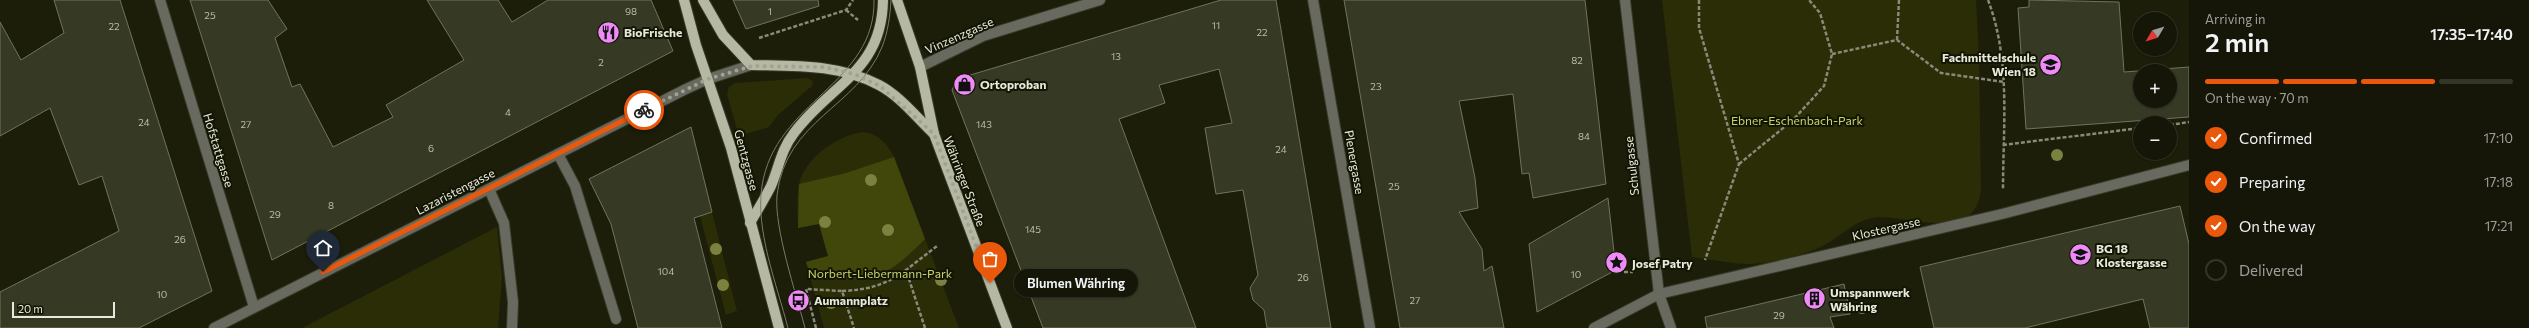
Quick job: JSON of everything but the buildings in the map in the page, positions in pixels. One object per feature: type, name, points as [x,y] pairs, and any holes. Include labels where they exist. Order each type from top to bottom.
[{"type":"main road","name":"Gentzgasse","points":[[684,0],[696,45],[731,148],[779,328]]},
{"type":"main road","points":[[703,0],[723,35],[752,66],[824,67],[854,74]]},
{"type":"main road","points":[[750,223],[771,185],[780,156],[794,132],[854,74],[875,42],[883,13],[883,0]]},
{"type":"main road","name":"Währinger Straße","points":[[897,0],[920,67],[934,134],[1007,328]]},
{"type":"main road","name":"Währinger Straße","points":[[854,74],[880,86],[934,134]]},
{"type":"street","name":"Hofstattgasse","points":[[160,0],[254,307]]},
{"type":"street","name":"Vinzenzgasse","points":[[920,67],[983,36],[1100,0]]},
{"type":"street","name":"Plenergasse","points":[[1313,0],[1370,328]]},
{"type":"street","name":"Schulgasse","points":[[1625,0],[1659,294],[1671,328]]},
{"type":"street","points":[[708,79],[752,66]]},
{"type":"street","name":"Lazaristengasse","points":[[214,328],[489,188],[708,79]]},
{"type":"street","points":[[558,154],[575,186],[616,319]]},
{"type":"street","name":"Klostergasse","points":[[1594,328],[1659,294],[2002,214],[2189,165]]},
{"type":"street","points":[[489,188],[504,223],[513,302],[512,328]]},
{"type":"path","points":[[755,40],[846,10],[853,0]]},
{"type":"path","points":[[1699,0],[1699,28],[1739,164]]},
{"type":"path","points":[[1697,284],[1739,164],[1793,120],[1824,86],[1832,54],[1820,13],[1809,0]]},
{"type":"path","points":[[1897,40],[1899,0]]},
{"type":"path","points":[[1988,0],[1996,22],[2004,82],[2002,214]]},
{"type":"path","points":[[846,10],[861,22]]},
{"type":"path","points":[[1832,54],[1897,40],[1941,73],[2004,82]]},
{"type":"path","points":[[2177,124],[2189,122]]},
{"type":"path","points":[[2003,145],[2133,129]]},
{"type":"path","points":[[816,328],[806,289],[842,291],[876,286],[891,281],[937,246]]},
{"type":"path","points":[[906,270],[925,328]]},
{"type":"path","points":[[842,291],[854,328]]},
{"type":"green space","name":"Ebner-Eschenbach-Park","points":[[1662,0],[1976,0],[1979,56],[1981,190],[1975,208],[1965,218],[1950,222],[1934,223],[1881,217],[1868,219],[1856,224],[1821,247],[1777,261],[1743,264],[1692,257]]},
{"type":"green space","points":[[807,78],[813,81],[812,86],[779,114],[769,127],[739,136],[727,94],[729,87],[735,83]]},
{"type":"green space","name":"Norbert-Liebermann-Park","points":[[862,132],[873,134],[885,143],[894,157],[959,328],[824,328],[806,262],[828,256],[819,224],[798,228],[798,190],[802,175],[807,166],[815,157],[832,143],[852,134]]},
{"type":"green space","points":[[894,157],[925,239],[895,266],[876,275],[854,278],[811,276],[806,262],[828,256],[819,224],[798,228],[799,184],[846,173]]},
{"type":"green space","points":[[712,212],[737,311],[726,315],[700,216]]},
{"type":"green space","points":[[497,227],[502,277],[498,328],[302,328]]},
{"type":"tram line","points":[[788,328],[764,239],[761,203],[762,186],[771,157],[785,133],[843,73],[859,53],[870,29],[874,0]]},
{"type":"tram line","points":[[805,328],[786,261],[779,225],[777,195],[783,169],[794,148],[808,131],[840,101],[871,68],[886,36],[891,0]]},
{"type":"way so far","points":[[644,110],[708,79],[752,66],[824,67],[854,74],[880,86],[900,102],[934,134],[990,283]]},
{"type":"place","name":"BioFrische","points":[[608,32]]},
{"type":"place","name":"Fachmittelschule Wien 18","points":[[2051,64]]},
{"type":"place","name":"Ortoproban","points":[[965,84]]},
{"type":"place","name":"BG 18 Klostergasse","points":[[2080,255]]},
{"type":"place","name":"Josef Patry","points":[[1616,263]]},
{"type":"place","name":"Blumen Währing","points":[[990,283]]},
{"type":"place","name":"Umspannwerk Währing","points":[[1815,299]]},
{"type":"place","name":"Aumannplatz","points":[[798,300]]},
{"type":"route","points":[[323,272],[644,110]]}]
